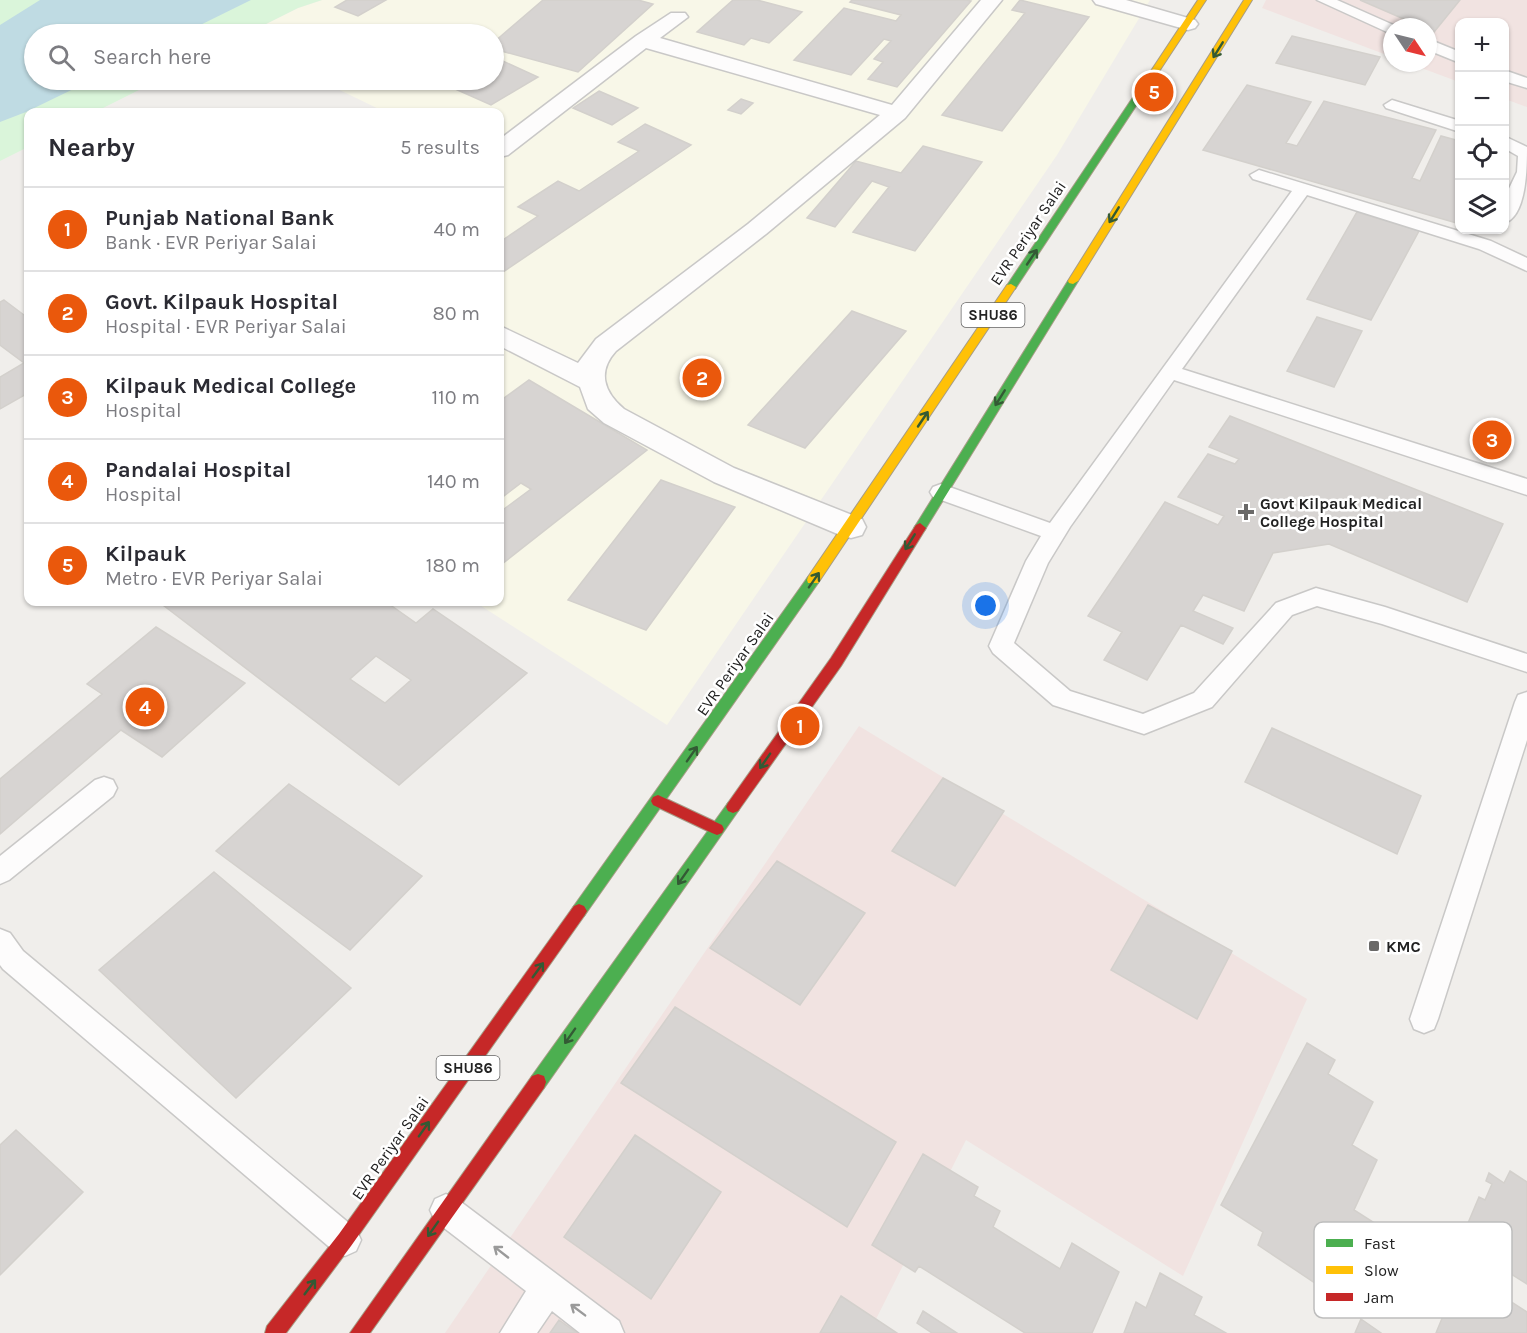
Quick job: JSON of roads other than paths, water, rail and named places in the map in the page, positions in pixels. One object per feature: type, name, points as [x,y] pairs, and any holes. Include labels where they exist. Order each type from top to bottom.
[{"type":"main road","name":"EVR Periyar Salai","points":[[274,1333],[345,1240],[967,363],[1202,0]]},
{"type":"main road","name":"SHU86","points":[[359,1333],[836,662],[941,492],[1009,375],[1248,0]]},
{"type":"main road","points":[[658,801],[717,829]]},
{"type":"street","points":[[851,526],[724,475],[614,417],[598,402],[592,382],[592,361],[606,345],[758,229],[897,113],[992,0]]},
{"type":"street","points":[[1103,0],[1188,24]]},
{"type":"street","points":[[504,147],[643,40],[678,17]]},
{"type":"street","points":[[643,40],[897,113]]},
{"type":"street","points":[[504,336],[592,382]]},
{"type":"lane","points":[[1324,0],[1383,25]]},
{"type":"lane","points":[[1437,48],[1455,56]]},
{"type":"lane","points":[[1509,77],[1527,83]]},
{"type":"lane","points":[[1392,105],[1457,126]]},
{"type":"lane","points":[[1509,144],[1527,154],[1526,172],[1509,208]]},
{"type":"lane","points":[[1259,175],[1491,248],[1527,265]]},
{"type":"lane","points":[[1303,188],[1054,532],[1037,561],[1001,646],[1062,698],[1144,724],[1203,700],[1284,609],[1316,597],[1385,616],[1527,663]]},
{"type":"lane","points":[[1491,248],[1497,234]]},
{"type":"lane","points":[[1170,372],[1527,487]]},
{"type":"lane","points":[[941,492],[1054,532]]},
{"type":"lane","points":[[1424,1019],[1527,702]]},
{"type":"lane","points":[[0,872],[104,788]]},
{"type":"lane","points":[[0,942],[13,960],[345,1240]]},
{"type":"lane","points":[[446,1210],[608,1333]]},
{"type":"lane","points":[[517,1333],[548,1288]]},
{"type":"water","points":[[40,0],[251,0],[202,24],[24,24],[24,90],[71,90],[34,108],[24,108],[24,113],[0,122],[0,25]]},
{"type":"place","name":"Kilpauk","points":[[1154,92]]},
{"type":"place","name":"Govt. Kilpauk Hospital","points":[[702,378]]},
{"type":"place","name":"Kilpauk Medical College","points":[[1492,440]]},
{"type":"place","name":"Govt Kilpauk Medical College Hospital","points":[[1246,512]]},
{"type":"place","name":"Pandalai Hospital","points":[[145,707]]},
{"type":"place","name":"Punjab National Bank","points":[[800,726]]},
{"type":"place","name":"KMC","points":[[1374,946]]}]
